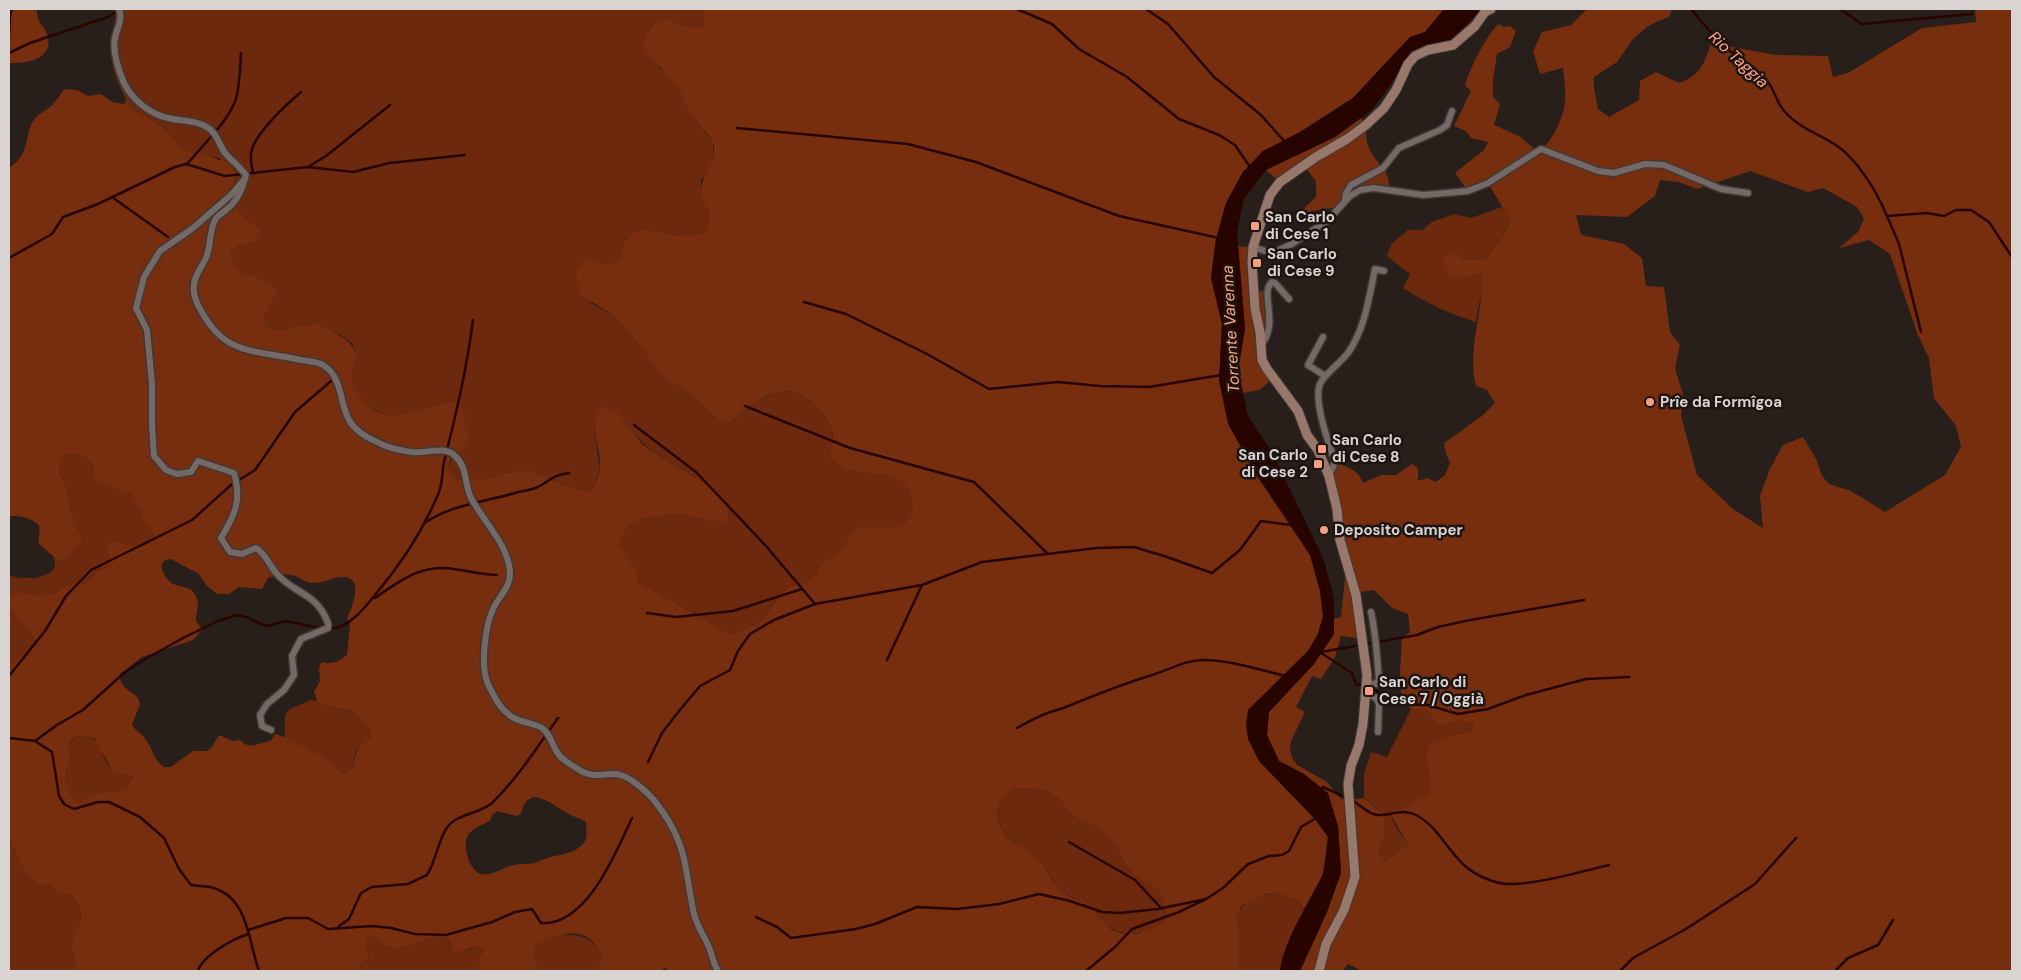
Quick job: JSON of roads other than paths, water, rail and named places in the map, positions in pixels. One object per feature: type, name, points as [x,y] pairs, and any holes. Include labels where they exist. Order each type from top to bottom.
[{"type":"street","points":[[119,9],[122,14],[114,50],[127,89],[152,112],[167,118],[205,126],[214,132],[222,149],[238,164],[246,175],[240,195],[216,219],[211,231],[210,246],[206,258],[194,282],[195,297],[212,329],[235,347],[260,354],[277,355],[324,366],[338,382],[342,403],[353,426],[373,441],[392,449],[414,452],[448,451],[457,457],[462,464],[465,474],[468,494],[502,546],[510,573],[505,590],[493,608],[489,622],[484,656],[487,682],[504,712],[515,719],[541,727],[550,735],[560,757],[590,775],[618,774],[642,788],[653,799],[671,825],[677,839],[684,859],[696,920],[718,971]]},
{"type":"street","points":[[1319,971],[1326,944],[1344,910],[1355,878],[1348,784],[1363,724],[1367,683],[1356,595],[1340,540],[1337,510],[1329,476],[1318,450],[1307,435],[1298,411],[1262,360],[1255,308],[1252,263],[1253,247],[1270,195],[1280,182],[1316,157],[1347,139],[1384,108],[1396,90],[1408,64],[1415,56],[1428,50],[1453,45],[1475,26],[1485,12],[1491,9]]},
{"type":"street","points":[[1345,201],[1346,193],[1351,185],[1383,168],[1398,148],[1440,130],[1447,125],[1452,111]]},
{"type":"street","points":[[1253,247],[1265,251],[1277,251],[1292,244],[1327,221],[1345,201],[1360,190],[1374,188],[1423,195],[1468,191],[1488,183],[1541,149],[1598,171],[1614,173],[1645,164],[1664,165],[1721,189],[1748,193]]},
{"type":"street","points":[[244,180],[232,194],[193,228],[160,251],[144,277],[136,308],[148,330],[154,456],[166,470],[177,474],[191,472],[198,462],[234,473],[239,488],[234,518],[221,538],[230,552],[242,554],[256,548],[264,553],[280,578],[308,595],[317,603],[328,623],[328,628],[301,639],[292,656],[294,675],[284,690],[267,704],[260,715],[262,726],[271,730]]},
{"type":"street","points":[[1329,476],[1336,462],[1326,433],[1319,396],[1320,384],[1325,376],[1341,363],[1357,336],[1364,319],[1375,269],[1384,270]]},
{"type":"street","points":[[1261,345],[1268,338],[1270,329],[1267,292],[1269,284],[1274,283],[1289,298]]},
{"type":"street","points":[[1323,337],[1308,365],[1325,376]]},
{"type":"street","points":[[1367,683],[1376,684],[1379,680],[1374,642],[1376,636],[1371,612]]},
{"type":"street","points":[[1366,693],[1376,698],[1379,704],[1378,732]]},
{"type":"water","name":"Torrente Varenna","points":[[1444,9],[1482,9],[1451,40],[1416,49],[1372,110],[1335,137],[1266,170],[1244,199],[1237,232],[1245,329],[1238,370],[1248,416],[1272,452],[1324,560],[1334,598],[1334,634],[1314,664],[1269,712],[1267,735],[1279,761],[1304,774],[1328,793],[1338,826],[1341,873],[1327,912],[1300,971],[1280,971],[1292,934],[1322,876],[1328,837],[1315,819],[1259,761],[1248,739],[1246,725],[1248,710],[1308,651],[1318,634],[1323,616],[1320,591],[1310,555],[1259,479],[1228,424],[1219,380],[1222,324],[1211,278],[1216,239],[1226,203],[1243,172],[1263,151],[1300,132],[1353,98],[1410,37],[1425,32]]},
{"type":"waterway","points":[[9,38],[12,9]]},
{"type":"waterway","points":[[1017,9],[1052,24],[1079,49],[1127,77],[1179,119],[1219,135],[1235,145],[1250,167]]},
{"type":"waterway","points":[[1146,9],[1168,24],[1214,77],[1261,115],[1285,142]]},
{"type":"waterway","name":"Rio Taggia","points":[[1691,9],[1709,31],[1730,51],[1764,77],[1782,109],[1791,118],[1803,127],[1836,145],[1852,159],[1872,187],[1887,216],[1927,213],[1944,216],[1956,210],[1971,210],[1989,222],[2012,257]]},
{"type":"waterway","points":[[1840,9],[1862,24],[1972,14]]},
{"type":"waterway","points":[[9,53],[30,43],[108,17],[118,11]]},
{"type":"waterway","points":[[187,164],[221,125],[232,108],[236,99],[240,76],[241,53]]},
{"type":"waterway","points":[[253,173],[251,161],[253,145],[272,120],[301,92]]},
{"type":"waterway","points":[[308,167],[326,156],[390,105]]},
{"type":"waterway","points":[[737,128],[908,144],[976,162],[1119,216],[1219,238]]},
{"type":"waterway","points":[[9,258],[52,234],[63,217],[98,204],[175,167],[186,164],[225,176],[308,167],[353,172],[389,163],[465,155]]},
{"type":"waterway","points":[[112,197],[168,237]]},
{"type":"waterway","points":[[1887,216],[1899,244],[1921,332]]},
{"type":"waterway","name":"Torrente Varenna","points":[[804,302],[846,314],[927,354],[989,389],[1058,382],[1100,386],[1149,387],[1221,375]]},
{"type":"waterway","points":[[328,629],[342,626],[365,607],[403,559],[433,506],[441,484],[473,320]]},
{"type":"waterway","points":[[9,676],[45,631],[66,596],[91,570],[192,520],[231,485],[255,470],[295,412],[331,381]]},
{"type":"waterway","points":[[745,406],[850,448],[974,482],[1047,553]]},
{"type":"waterway","points":[[634,425],[696,472],[766,546],[815,604]]},
{"type":"waterway","points":[[426,522],[458,507],[532,489],[555,476],[569,473]]},
{"type":"waterway","points":[[648,762],[662,733],[679,711],[700,686],[730,670],[738,651],[750,634],[774,620],[815,604],[922,585],[982,562],[1097,548],[1134,547],[1212,573],[1240,550],[1261,521],[1291,525]]},
{"type":"waterway","points":[[375,598],[412,575],[431,569],[454,569],[497,575]]},
{"type":"waterway","points":[[887,660],[922,585]]},
{"type":"waterway","points":[[647,613],[676,617],[733,611],[802,589]]},
{"type":"waterway","points":[[1321,652],[1417,635],[1438,627],[1465,621],[1584,600]]},
{"type":"waterway","points":[[35,741],[57,725],[83,710],[124,673],[140,662],[218,621],[236,615],[246,617],[266,626],[286,621],[320,628]]},
{"type":"waterway","points":[[1318,651],[1352,673],[1356,684],[1364,686]]},
{"type":"waterway","points":[[1017,728],[1048,713],[1196,660],[1213,660],[1286,676]]},
{"type":"waterway","points":[[1369,687],[1400,704],[1428,705],[1458,714],[1488,709],[1526,695],[1586,679],[1629,677]]},
{"type":"waterway","points":[[339,926],[349,919],[361,893],[372,887],[408,884],[427,875],[443,835],[450,824],[492,803],[519,773],[558,718]]},
{"type":"waterway","points":[[9,738],[35,741],[52,752],[59,796],[64,804],[74,809],[98,802],[109,802],[140,817],[164,838],[179,869],[191,885],[210,887],[223,892],[233,900],[245,921],[259,971]]},
{"type":"waterway","points":[[1322,790],[1323,787],[1347,798]]},
{"type":"waterway","points":[[1352,800],[1377,815],[1403,812],[1416,815],[1430,825],[1457,858],[1468,868],[1479,875],[1499,883],[1536,882],[1609,865]]},
{"type":"waterway","points":[[248,930],[286,918],[308,918],[328,929],[372,926],[391,928],[415,934],[446,935],[492,922],[515,912],[532,909],[541,923],[557,921],[572,913],[586,900],[598,884],[618,849],[632,818]]},
{"type":"waterway","points":[[1086,971],[1115,947],[1132,929],[1179,912],[1206,899],[1223,888],[1248,864],[1269,856],[1282,855],[1289,851],[1301,827],[1316,818]]},
{"type":"waterway","points":[[1620,971],[1633,958],[1686,929],[1755,884],[1796,838]]},
{"type":"waterway","points":[[1069,842],[1135,880],[1161,908]]},
{"type":"waterway","points":[[756,917],[777,927],[791,938],[856,929],[875,924],[917,907],[957,909],[999,904],[1039,894],[1070,901],[1102,912],[1119,913],[1158,909],[1206,899]]},
{"type":"waterway","points":[[1835,971],[1848,958],[1878,945],[1893,920]]},
{"type":"waterway","points":[[198,971],[212,954],[235,939],[249,934]]},
{"type":"place","name":"San Carlo di Cese 1","points":[[1255,226]]},
{"type":"place","name":"San Carlo di Cese 9","points":[[1257,263]]},
{"type":"place","name":"Prîe da Formîgoa","points":[[1650,402]]},
{"type":"place","name":"San Carlo di Cese 8","points":[[1322,449]]},
{"type":"place","name":"San Carlo di Cese 2","points":[[1318,464]]},
{"type":"place","name":"Deposito Camper","points":[[1324,530]]},
{"type":"place","name":"San Carlo di Cese 7 / Oggià","points":[[1369,691]]}]
